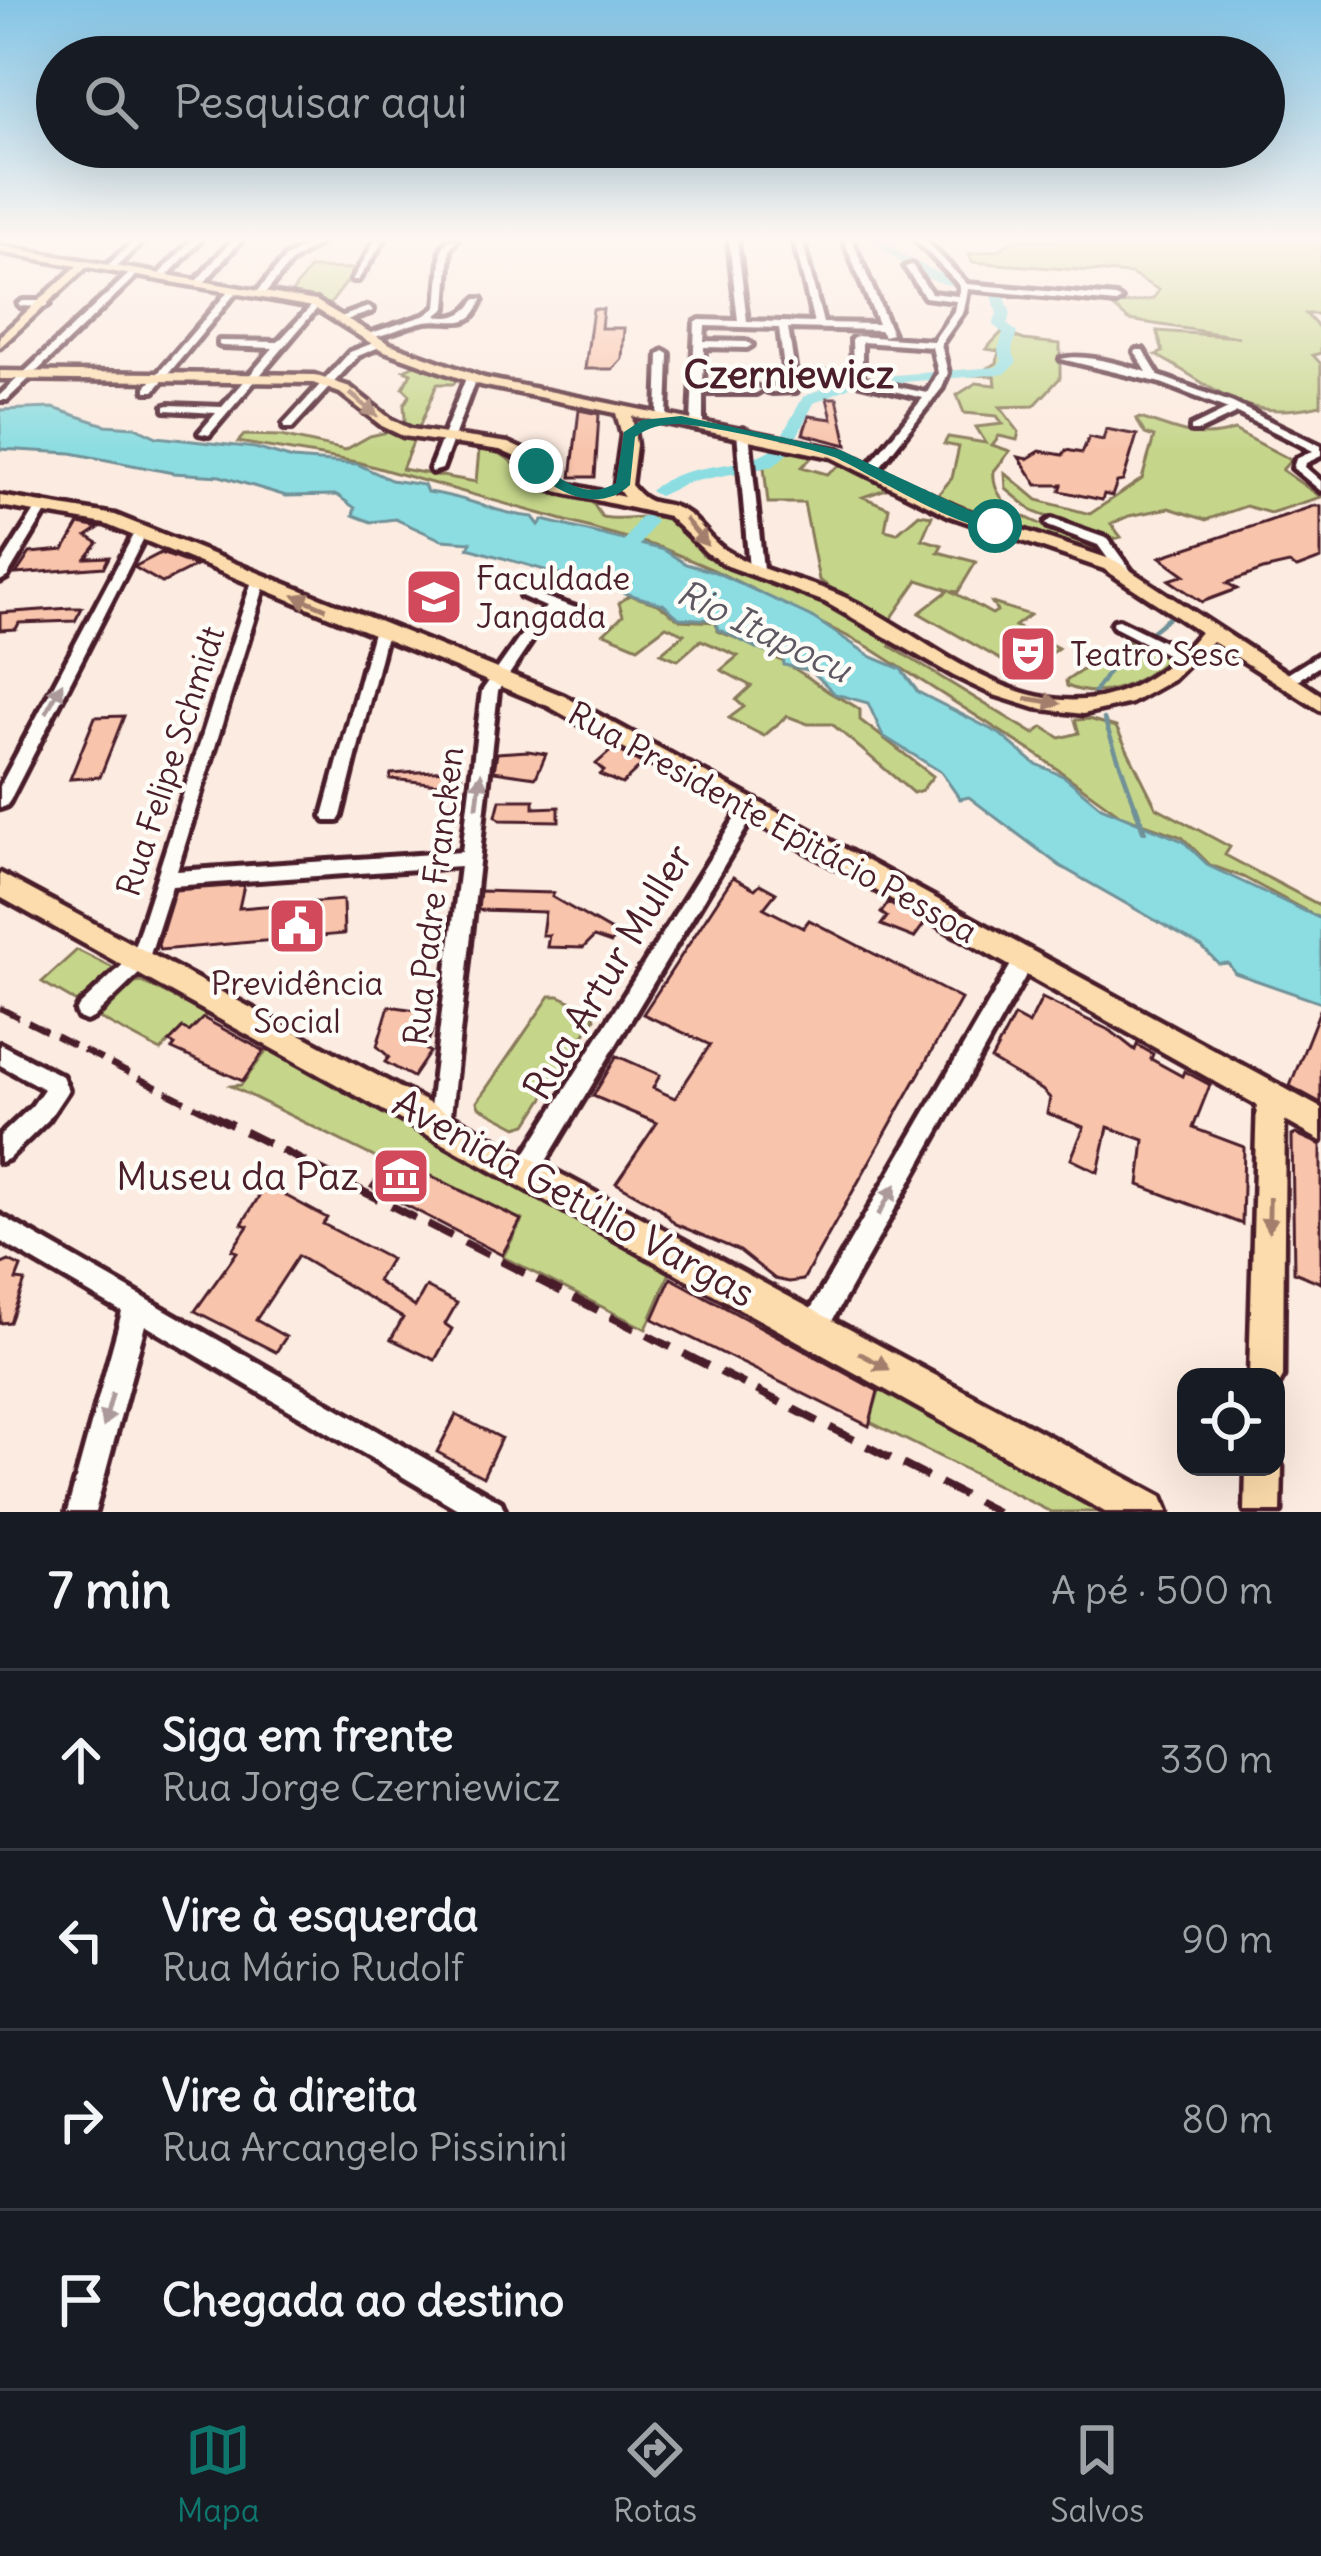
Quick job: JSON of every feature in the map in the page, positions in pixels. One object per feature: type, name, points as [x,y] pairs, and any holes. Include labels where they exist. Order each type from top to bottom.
[{"type":"highway","name":"Rua Presidente Epitácio Pessoa","points":[[0,501],[109,519],[604,724],[1321,1125]]},
{"type":"highway","name":"Avenida Getúlio Vargas","points":[[0,884],[1147,1512]]},
{"type":"main road","points":[[0,343],[37,311]]},
{"type":"main road","points":[[329,311],[376,340],[472,378],[822,448],[956,513],[1117,565],[1321,704]]},
{"type":"main road","points":[[0,375],[254,375],[327,382],[349,392],[392,426],[445,440],[513,449],[555,485],[683,517],[709,548],[838,600],[968,677],[1030,700],[1066,705],[1121,700],[1147,690],[1192,655],[1210,631]]},
{"type":"main road","points":[[621,409],[628,418],[629,435],[623,485],[638,504]]},
{"type":"main road","points":[[629,435],[647,423],[689,422]]},
{"type":"main road","points":[[590,495],[613,492],[623,485]]},
{"type":"main road","points":[[1192,655],[1245,654]]},
{"type":"main road","points":[[1266,1368],[1271,1098]]},
{"type":"main road","points":[[1263,1512],[1264,1476]]},
{"type":"street","points":[[3,398],[95,311]]},
{"type":"street","points":[[150,389],[217,311]]},
{"type":"street","points":[[205,433],[310,311]]},
{"type":"street","points":[[343,318],[366,311]]},
{"type":"street","points":[[288,426],[353,354],[436,311]]},
{"type":"street","points":[[428,317],[455,322],[473,311]]},
{"type":"street","points":[[742,311],[743,323]]},
{"type":"street","points":[[816,311],[820,325]]},
{"type":"street","points":[[877,311],[890,341]]},
{"type":"street","points":[[872,470],[931,397],[943,373],[936,344],[954,311]]},
{"type":"street","points":[[689,422],[698,390],[700,323],[884,327]]},
{"type":"street","points":[[783,324],[792,382]]},
{"type":"street","points":[[860,380],[857,339],[936,344]]},
{"type":"street","points":[[223,343],[281,345]]},
{"type":"street","points":[[698,344],[747,345]]},
{"type":"street","points":[[1140,352],[1156,378]]},
{"type":"street","points":[[662,417],[664,355]]},
{"type":"street","points":[[1066,359],[1124,366],[1236,409],[1321,451]]},
{"type":"street","points":[[436,469],[472,378]]},
{"type":"street","points":[[772,389],[792,382],[860,380],[931,397]]},
{"type":"street","points":[[698,390],[756,390]]},
{"type":"street","points":[[169,408],[224,410]]},
{"type":"street","points":[[1195,429],[1236,409]]},
{"type":"street","points":[[743,432],[756,569]]},
{"type":"street","points":[[1321,451],[1300,461],[1299,468],[1321,488]]},
{"type":"street","points":[[0,578],[44,507]]},
{"type":"street","points":[[1052,523],[1095,537],[1117,565]]},
{"type":"street","points":[[0,802],[141,532]]},
{"type":"street","name":"Rua Felipe Schmidt","points":[[140,961],[259,581]]},
{"type":"street","points":[[528,596],[587,617]]},
{"type":"street","points":[[496,677],[555,606]]},
{"type":"street","points":[[1119,625],[1192,655]]},
{"type":"street","points":[[332,816],[380,632]]},
{"type":"street","points":[[1286,681],[1321,658]]},
{"type":"street","name":"Rua Padre Francken","points":[[439,1124],[490,691],[496,677]]},
{"type":"street","name":"Rua Artur Muller","points":[[526,1173],[750,808]]},
{"type":"street","points":[[164,878],[471,858]]},
{"type":"street","points":[[86,1012],[140,961]]},
{"type":"street","points":[[814,1328],[1023,962]]},
{"type":"street","points":[[0,1054],[54,1083],[57,1090],[0,1151]]},
{"type":"street","points":[[0,1227],[491,1512]]},
{"type":"street","points":[[81,1512],[136,1309]]},
{"type":"green space","points":[[1118,311],[1321,311],[1306,314],[1321,330],[1321,353],[1313,355],[1321,364],[1321,405],[1270,410],[1233,400],[1156,355],[1163,352],[1157,331],[1239,337],[1129,320]]},
{"type":"green space","points":[[1002,332],[1060,344],[1060,378],[1034,406],[1000,407],[1019,432],[1017,440],[999,436],[992,445],[1010,451],[994,471],[996,487],[1016,511],[1098,544],[1106,555],[936,497],[952,478],[959,447],[944,444],[948,437],[986,443],[976,427],[1003,424],[997,416],[964,413],[957,395],[976,383],[996,385],[995,376],[951,374],[980,372],[997,363],[999,351],[986,349]]},
{"type":"green space","points":[[417,364],[457,378],[454,384],[437,384],[402,469],[476,482],[479,450],[491,451],[508,459],[544,490],[592,502],[602,517],[676,520],[703,555],[823,604],[834,590],[819,580],[804,503],[768,503],[764,467],[753,466],[753,461],[776,455],[782,444],[817,452],[802,467],[827,474],[845,462],[892,487],[863,497],[889,508],[885,530],[897,533],[919,514],[932,516],[922,539],[942,545],[938,552],[976,562],[958,592],[951,591],[992,614],[997,611],[992,603],[1030,615],[1015,626],[1058,648],[1030,669],[1014,660],[1008,664],[919,613],[949,590],[918,580],[891,619],[890,646],[1034,734],[1043,727],[1060,738],[1079,733],[1075,720],[1116,727],[1156,807],[1230,847],[1225,855],[1321,906],[1321,919],[1243,877],[1210,865],[1182,837],[1122,816],[1039,756],[867,646],[714,570],[662,548],[357,462],[238,442],[244,435],[281,436],[345,450],[370,436],[397,430],[405,419],[404,405],[410,395],[403,388],[411,373],[404,370]]},
{"type":"green space","points":[[1136,419],[1198,435],[1234,430],[1291,460],[1282,470],[1321,497],[1270,513],[1246,506],[1206,520],[1169,508],[1129,516],[1111,524],[1121,537],[1109,540],[1034,512],[1006,489],[1005,473],[1037,500],[1090,514],[1142,479],[1154,437],[1145,434]]},
{"type":"green space","points":[[629,595],[658,604],[680,620],[716,622],[717,631],[787,664],[860,710],[860,720],[933,776],[913,793],[832,724],[808,724],[787,716],[764,736],[729,718],[744,707],[736,700],[751,686],[721,670],[738,656],[701,640],[678,660],[661,653],[684,634],[666,626],[638,647],[604,633],[623,615],[619,603]]},
{"type":"green space","points":[[1125,641],[1145,643],[1168,660],[1120,688],[1094,692],[1067,686],[1066,681]]},
{"type":"green space","points":[[77,950],[121,972],[85,1007],[42,982]]},
{"type":"green space","points":[[142,982],[207,1014],[190,1032],[182,1028],[161,1051],[99,1018],[135,983]]},
{"type":"green space","points":[[550,996],[592,1011],[595,1018],[527,1124],[517,1127],[477,1102]]},
{"type":"green space","points":[[268,1049],[671,1270],[646,1329],[503,1257],[522,1220],[392,1156],[386,1163],[231,1086],[241,1085]]},
{"type":"green space","points":[[881,1384],[1115,1512],[1051,1512],[870,1422]]},
{"type":"water","name":"Rio Itapocu","points":[[53,408],[105,425],[135,427],[157,437],[255,448],[293,459],[357,464],[391,480],[424,485],[427,492],[533,517],[539,525],[543,520],[664,550],[686,564],[715,572],[812,617],[872,657],[901,669],[918,692],[1000,734],[1101,807],[1183,841],[1209,866],[1321,919],[1321,1003],[1235,973],[1202,947],[1060,866],[969,797],[960,799],[941,772],[883,736],[868,703],[835,694],[812,671],[784,665],[783,656],[718,630],[716,620],[679,618],[663,604],[468,548],[471,542],[442,540],[395,519],[371,522],[353,515],[355,508],[337,495],[286,496],[220,476],[173,473],[71,453],[0,449],[0,410]]},
{"type":"building","points":[[593,311],[603,311],[601,328],[624,328],[622,359],[613,369],[585,369]]},
{"type":"building","points":[[827,398],[837,398],[847,445],[803,434],[809,416],[832,419]]},
{"type":"building","points":[[579,410],[599,414],[595,477],[571,477]]},
{"type":"building","points":[[1106,429],[1137,435],[1123,481],[1117,482],[1112,496],[1104,494],[1102,500],[1060,491],[1062,485],[1037,485],[1019,457],[1027,459],[1040,451],[1082,453],[1089,437],[1103,440]]},
{"type":"building","points":[[1321,506],[1321,559],[1297,568],[1289,564],[1263,570],[1227,583],[1237,589],[1202,602],[1169,580],[1185,575],[1160,557]]},
{"type":"building","points":[[79,524],[99,528],[87,536],[98,543],[86,558],[109,557],[104,567],[16,574],[30,553],[64,550]]},
{"type":"building","points":[[161,553],[196,566],[162,583],[134,567]]},
{"type":"building","points":[[82,608],[75,621],[19,623],[16,629],[0,630],[0,613]]},
{"type":"building","points":[[124,716],[100,777],[70,779],[95,717]]},
{"type":"building","points":[[614,748],[643,764],[622,784],[600,775],[604,771],[596,764]]},
{"type":"building","points":[[497,753],[546,754],[536,777],[494,771]]},
{"type":"building","points":[[462,769],[460,786],[390,779],[391,774]]},
{"type":"building","points":[[500,800],[534,800],[534,808],[559,807],[559,821],[500,820],[496,816]]},
{"type":"building","points":[[733,877],[776,893],[764,908],[803,928],[809,920],[961,999],[803,1280],[775,1279],[740,1251],[675,1224],[660,1208],[616,1183],[657,1123],[593,1096],[617,1056],[660,1075],[653,1088],[675,1098],[710,1045],[643,1014]]},
{"type":"building","points":[[244,885],[239,908],[343,900],[344,934],[160,950],[175,890]]},
{"type":"building","points":[[480,891],[554,893],[552,897],[618,935],[611,943],[594,937],[583,948],[547,947],[549,935],[542,935],[545,912],[478,910]]},
{"type":"building","points":[[888,903],[925,923],[914,938],[881,925],[887,917],[881,913]]},
{"type":"building","points":[[1042,998],[1111,1031],[1135,1050],[1137,1045],[1182,1076],[1184,1071],[1210,1085],[1193,1128],[1244,1147],[1242,1224],[1139,1185],[1144,1140],[1108,1127],[1098,1172],[1071,1159],[1084,1127],[1047,1113],[1050,1098],[1042,1090],[991,1060],[1014,1016],[1029,1024]]},
{"type":"building","points":[[389,1006],[423,1011],[414,1022],[432,1032],[425,1049],[430,1052],[413,1077],[385,1062],[389,1057],[377,1046]]},
{"type":"building","points":[[1321,1010],[1321,1103],[1290,1086]]},
{"type":"building","points":[[203,1018],[264,1051],[243,1081],[172,1049],[175,1045],[169,1042],[183,1028],[189,1032]]},
{"type":"building","points":[[1292,1136],[1321,1145],[1321,1283],[1294,1272]]},
{"type":"building","points":[[392,1157],[521,1220],[502,1255],[371,1187]]},
{"type":"building","points":[[266,1185],[327,1218],[323,1224],[390,1259],[377,1281],[415,1307],[426,1287],[457,1303],[445,1324],[452,1329],[435,1360],[391,1339],[403,1318],[298,1256],[256,1320],[286,1337],[276,1352],[195,1311],[237,1252],[232,1250],[248,1226],[242,1224]]},
{"type":"building","points":[[9,1261],[21,1267],[16,1280],[25,1281],[10,1322],[0,1323],[0,1265]]},
{"type":"building","points":[[671,1278],[878,1391],[869,1426],[653,1319]]},
{"type":"building","points":[[456,1415],[501,1438],[483,1477],[437,1452]]},
{"type":"waterway","points":[[949,375],[1000,371],[1010,362],[1005,350],[1010,332],[1000,325],[1003,311]]},
{"type":"waterway","points":[[790,435],[808,400],[849,382],[936,375]]},
{"type":"waterway","points":[[751,466],[768,462],[787,446]]},
{"type":"waterway","points":[[659,491],[684,477],[739,469]]},
{"type":"waterway","points":[[632,543],[647,521]]},
{"type":"waterway","points":[[1151,632],[1171,616]]},
{"type":"waterway","points":[[1094,693],[1108,672],[1138,646]]},
{"type":"waterway","points":[[1104,719],[1136,808]]},
{"type":"waterway","points":[[1135,805],[1144,831]]},
{"type":"railway","points":[[0,1008],[214,1116]]},
{"type":"railway","points":[[208,1113],[997,1512]]},
{"type":"place","name":"Faculdade Jangada","points":[[434,597]]},
{"type":"place","name":"Teatro Sesc","points":[[1028,654]]},
{"type":"place","name":"Previdência Social","points":[[297,926]]},
{"type":"place","name":"Museu da Paz","points":[[401,1176]]},
{"type":"district","name":"Czerniewicz","points":[[789,374]]},
{"type":"route","points":[[536,466],[561,488],[590,495],[613,492],[623,485],[629,435],[647,423],[681,420],[835,453],[944,507],[995,526]]}]
